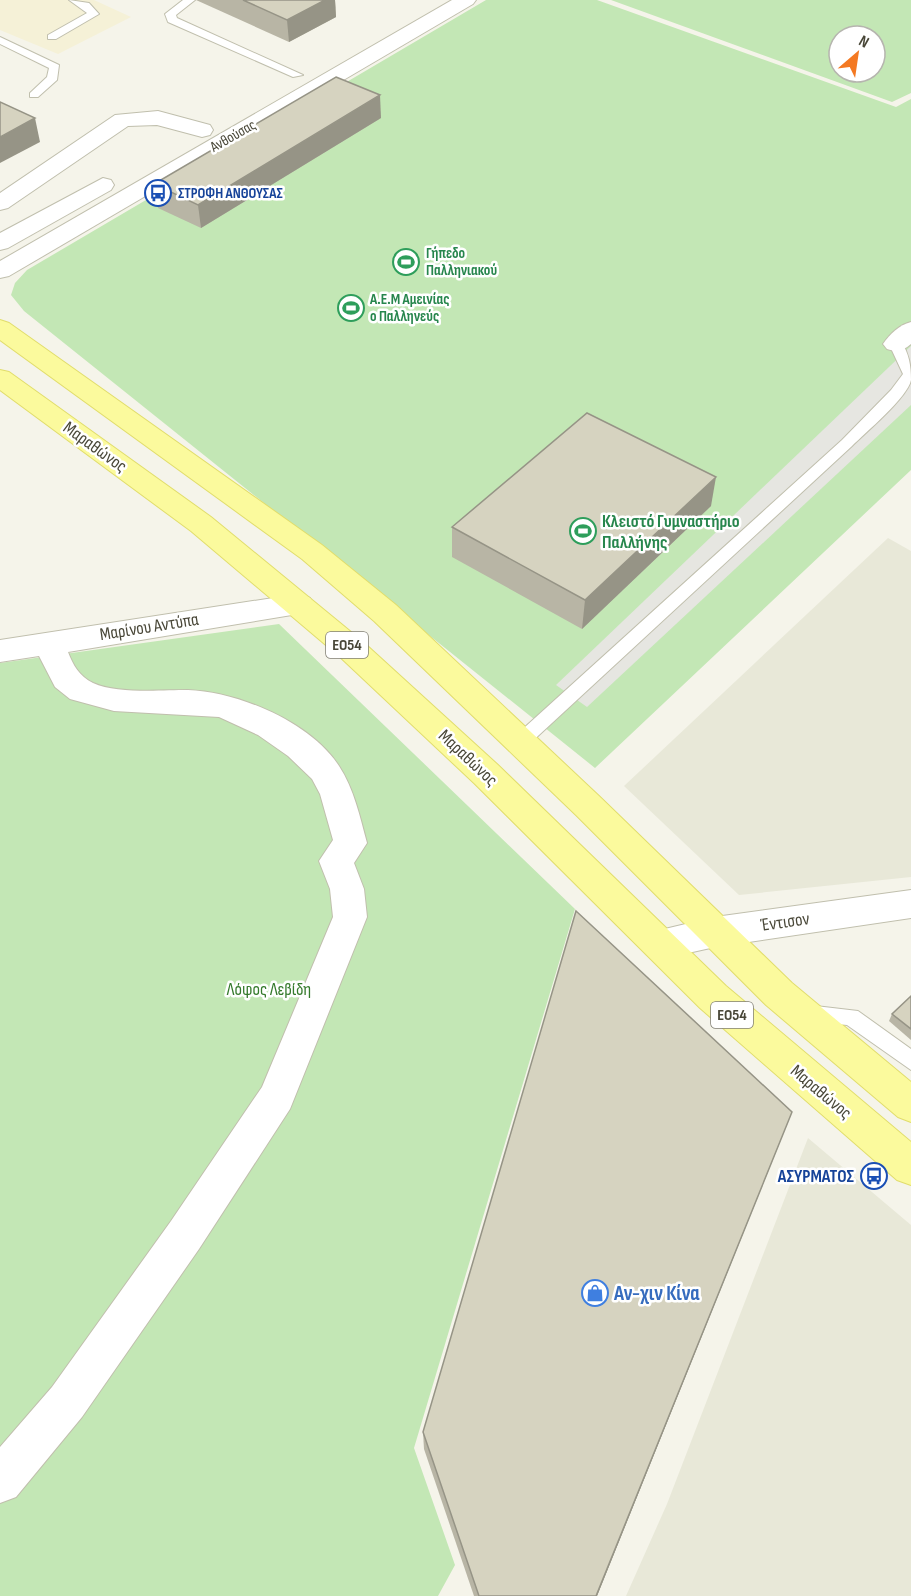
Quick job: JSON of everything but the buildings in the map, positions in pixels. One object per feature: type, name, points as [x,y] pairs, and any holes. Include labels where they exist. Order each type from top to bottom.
[{"type":"main road","name":"ΕΟ54","points":[[0,328],[312,552],[385,613],[798,1013],[911,1105]]},
{"type":"main road","name":"Μαραθώνος","points":[[0,378],[201,524],[351,649],[486,774],[742,1024],[911,1167]]},
{"type":"street","name":"Ανθούσας","points":[[0,271],[466,0]]},
{"type":"street","name":"Ανθούσας","points":[[0,243],[316,63]]},
{"type":"street","name":"Ανθούσας","points":[[0,203],[123,120],[158,118],[202,130]]},
{"type":"street","name":"Μαρίνου Αντύπα","points":[[0,651],[299,605]]},
{"type":"street","points":[[0,1481],[67,1402],[185,1236],[277,1097],[350,917],[347,889],[336,861],[350,843],[345,818],[326,771],[288,737],[251,716],[220,705],[107,698],[86,692],[71,684],[60,669],[49,642]]},
{"type":"street","name":"Έντισον","points":[[661,944],[715,932],[911,904]]},
{"type":"lane","points":[[52,37],[94,14],[85,5],[74,0]]},
{"type":"lane","points":[[190,0],[170,14],[172,20],[297,75]]},
{"type":"lane","points":[[0,40],[55,67],[53,78],[34,95]]},
{"type":"lane","points":[[520,742],[847,443],[896,393],[910,374],[904,337]]},
{"type":"lane","points":[[798,1013],[851,1017],[911,1061]]},
{"type":"shaded area","points":[[0,0],[94,0],[131,17],[58,54],[0,30]]},
{"type":"shaded area","points":[[911,346],[911,405],[587,707],[556,685]]},
{"type":"shaded area","points":[[888,538],[911,551],[911,877],[739,895],[624,786]]},
{"type":"shaded area","points":[[808,1138],[911,1225],[911,1596],[626,1596],[667,1504]]},
{"type":"green space","points":[[486,0],[597,0],[896,107],[911,99],[911,470],[595,768],[24,311],[11,295],[15,283],[27,270]]},
{"type":"green space","points":[[611,0],[911,0],[911,93],[892,102],[842,84],[887,84],[887,24],[827,24],[827,78]]},
{"type":"green space","name":"Λόφος Λεβίδη","points":[[279,624],[575,909],[414,1448],[455,1565],[438,1596],[0,1596],[0,663]]},
{"type":"place","name":"ΣΤΡΟΦΗ ΑΝΘΟΥΣΑΣ","points":[[158,193]]},
{"type":"place","name":"Γήπεδο Παλληνιακού","points":[[406,262]]},
{"type":"place","name":"Α.Ε.Μ Αμεινίας ο Παλληνεύς","points":[[351,308]]},
{"type":"place","name":"Κλειστό Γυμναστήριο Παλλήνης","points":[[583,531]]},
{"type":"place","name":"ΑΣΥΡΜΑΤΟΣ","points":[[874,1176]]},
{"type":"place","name":"Αν-χιν Κίνα","points":[[595,1293]]}]
